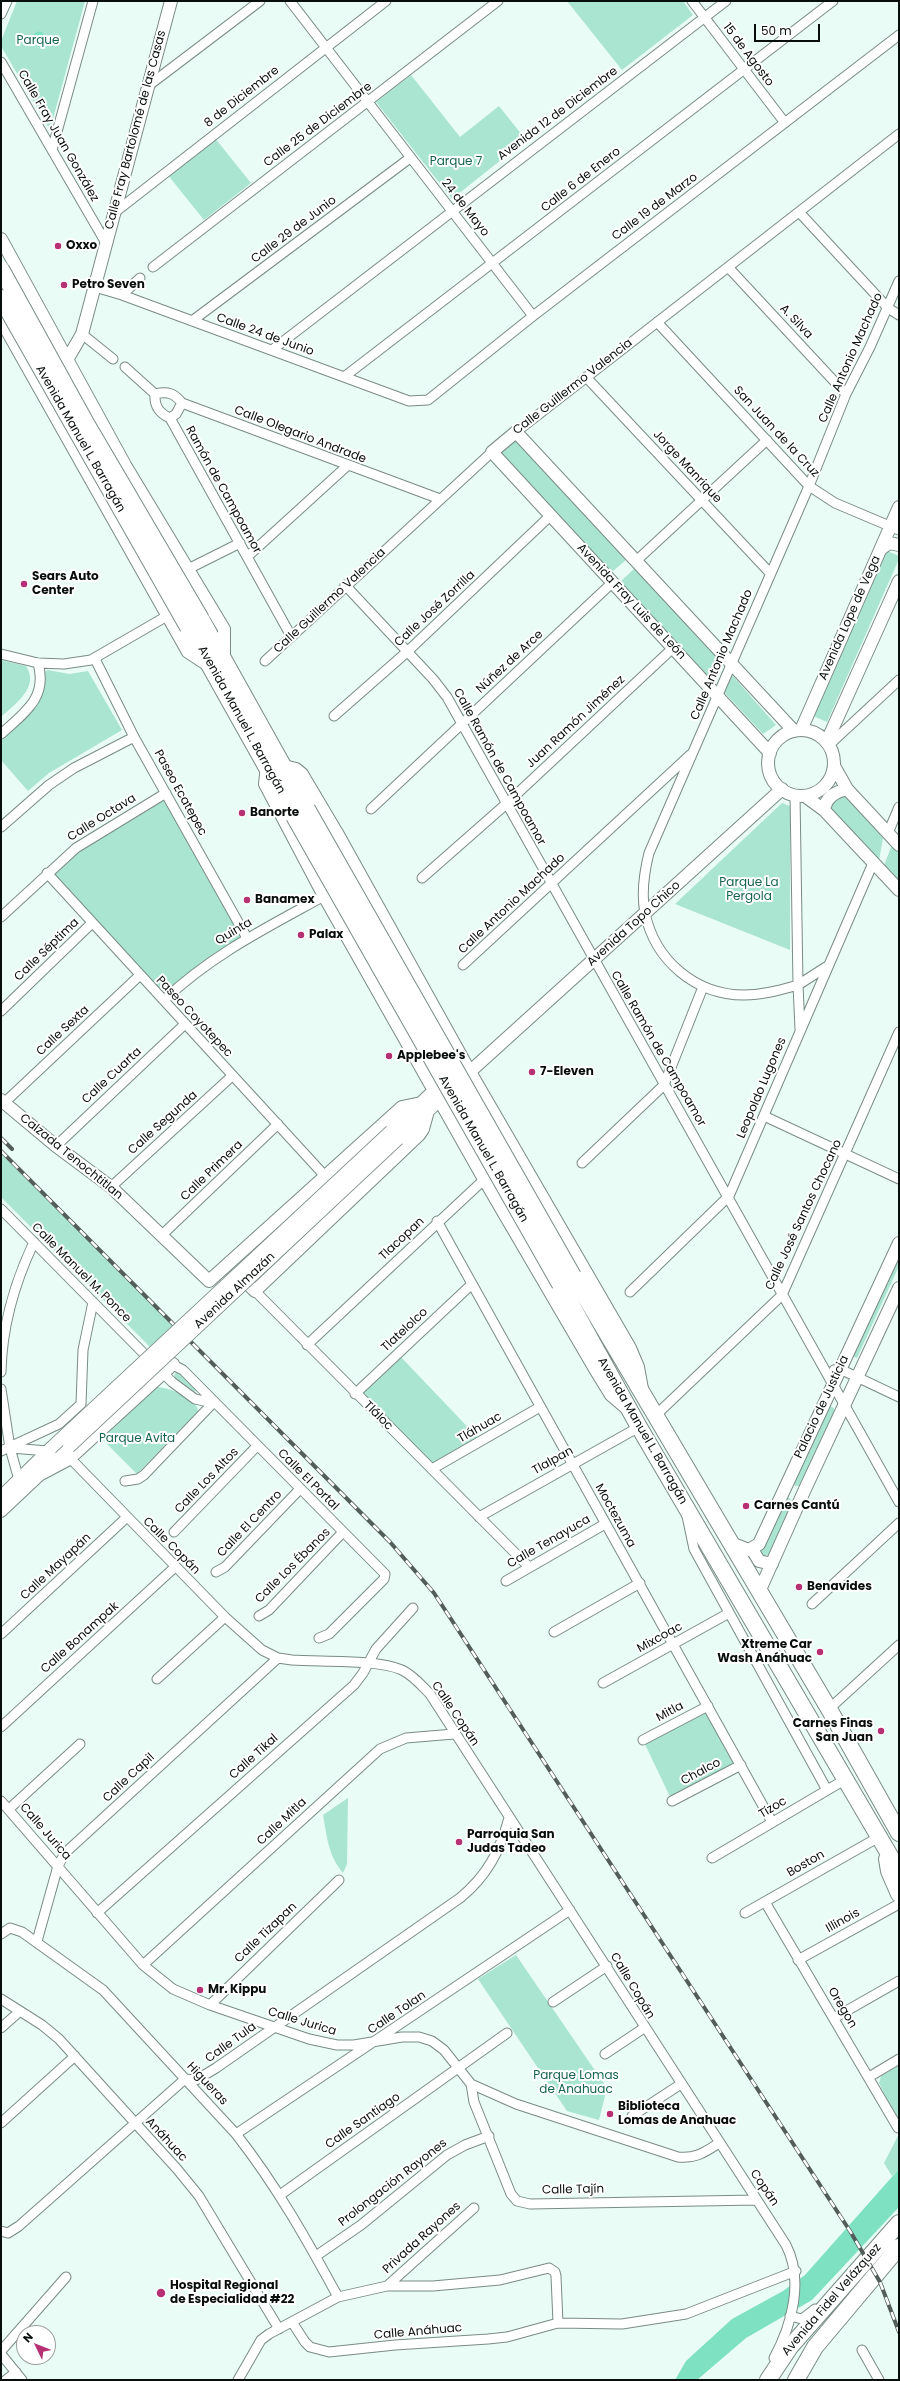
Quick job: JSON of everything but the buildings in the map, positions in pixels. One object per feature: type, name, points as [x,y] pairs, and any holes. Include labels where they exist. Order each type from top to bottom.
[{"type":"highway","name":"Avenida Manuel L. Barragán","points":[[1,270],[195,623]]},
{"type":"highway","name":"Avenida Manuel L. Barragán","points":[[1,298],[218,663],[284,766],[301,813]]},
{"type":"highway","name":"Avenida Manuel L. Barragán","points":[[218,663],[267,766],[301,813],[566,1280],[635,1420],[899,1871]]},
{"type":"highway","name":"Avenida Manuel L. Barragán","points":[[566,1280],[656,1415],[829,1709],[899,1833]]},
{"type":"highway","points":[[882,1843],[889,1871],[899,1894]]},
{"type":"highway","name":"Avenida Fidel Velázquez","points":[[768,2380],[790,2347],[899,2223]]},
{"type":"highway","name":"Avenida Fidel Velázquez","points":[[796,2380],[816,2347],[899,2247]]},
{"type":"street","points":[[1,14],[7,1]]},
{"type":"street","points":[[52,150],[92,1]]},
{"type":"street","name":"Calle Fray Bartolomé de las Casas","points":[[38,382],[67,360],[82,334],[171,1]]},
{"type":"street","points":[[148,86],[260,1]]},
{"type":"street","name":"24 de Mayo","points":[[290,1],[410,158],[453,210],[533,316]]},
{"type":"street","name":"8 de Diciembre","points":[[114,213],[386,1]]},
{"type":"street","name":"Calle 25 de Diciembre","points":[[153,267],[498,1]]},
{"type":"street","name":"15 de Agosto","points":[[692,1],[785,123]]},
{"type":"street","name":"Avenida 12 de Diciembre","points":[[272,350],[726,1]]},
{"type":"street","name":"Calle 6 de Enero","points":[[344,377],[833,1]]},
{"type":"street","name":"Calle 19 de Marzo","points":[[428,400],[533,316],[899,35]]},
{"type":"street","name":"Calle Fray Juan González","points":[[1,62],[106,243]]},
{"type":"street","name":"Calle Guillermo Valencia","points":[[265,661],[440,499],[516,432],[899,134]]},
{"type":"street","name":"Calle 29 de Junio","points":[[192,321],[410,158]]},
{"type":"street","points":[[799,212],[888,308],[899,316]]},
{"type":"street","points":[[1,239],[125,466],[224,629],[218,663],[191,656],[113,521],[95,485],[38,382],[1,320]]},
{"type":"street","points":[[1,270],[5,267],[10,255]]},
{"type":"street","name":"A. Silva","points":[[728,267],[846,394]]},
{"type":"street","points":[[122,295],[140,278]]},
{"type":"street","name":"Calle Antonio Machado","points":[[463,965],[693,752],[730,663],[809,486],[846,394],[888,308],[899,281]]},
{"type":"street","name":"Calle 24 de Junio","points":[[94,287],[122,295],[409,400],[428,400]]},
{"type":"street","name":"San Juan de la Cruz","points":[[656,322],[809,486],[835,503],[897,518]]},
{"type":"street","points":[[82,334],[113,359]]},
{"type":"street","points":[[125,367],[155,394]]},
{"type":"street","name":"Jorge Manrique","points":[[586,377],[770,573]]},
{"type":"street","name":"Calle Olegario Andrade","points":[[155,394],[170,393],[176,396],[182,403],[347,466],[440,499]]},
{"type":"street","name":"Ramón de Campoamor","points":[[155,394],[154,402],[158,410],[170,418],[291,636]]},
{"type":"street","points":[[170,418],[176,414],[182,403]]},
{"type":"street","points":[[516,432],[730,663],[797,730]]},
{"type":"street","points":[[636,560],[767,440]]},
{"type":"street","name":"Avenida Fray Luis de León","points":[[492,452],[550,516],[718,694],[770,752]]},
{"type":"street","points":[[95,485],[106,490],[117,487],[125,476],[125,466]]},
{"type":"street","points":[[247,557],[347,466]]},
{"type":"street","points":[[113,521],[117,507],[125,499],[131,497],[145,497]]},
{"type":"street","name":"Calle José Zorrilla","points":[[334,716],[408,651],[550,516]]},
{"type":"street","name":"Avenida Lope de Vega","points":[[797,730],[881,549],[897,518]]},
{"type":"street","points":[[188,569],[240,543]]},
{"type":"street","points":[[881,549],[889,543],[899,545]]},
{"type":"street","points":[[828,743],[899,581]]},
{"type":"street","name":"Núñez de Arce","points":[[371,809],[613,582]]},
{"type":"street","name":"Calle Ramón de Campoamor","points":[[346,585],[408,651],[447,696],[505,805],[552,884],[664,1085],[729,1196],[782,1295],[833,1382],[899,1502]]},
{"type":"street","points":[[1,654],[38,663],[77,663],[95,659],[167,616]]},
{"type":"street","name":"Juan Ramón Jiménez","points":[[422,878],[505,805],[674,647]]},
{"type":"street","name":"Paseo Ecatepec","points":[[95,659],[134,737],[247,938]]},
{"type":"street","points":[[1,734],[39,694],[42,683],[38,663]]},
{"type":"street","points":[[828,743],[899,680]]},
{"type":"street","points":[[899,845],[847,789],[834,766],[833,755],[828,743],[815,733],[797,730],[784,735],[775,743],[770,752],[770,773],[775,782],[782,789],[800,795],[824,810],[899,890]]},
{"type":"street","points":[[1,827],[48,785],[74,768],[134,737]]},
{"type":"street","points":[[693,752],[649,853],[644,876],[645,913],[654,943],[665,957],[691,981],[703,987],[724,993],[744,995],[772,993],[798,985],[826,967]]},
{"type":"street","points":[[267,766],[265,784],[324,896],[484,1179],[607,1388],[635,1420]]},
{"type":"street","points":[[284,766],[296,769],[307,780],[467,1067],[630,1348],[638,1367],[643,1394]]},
{"type":"street","points":[[800,795],[819,791],[829,780],[834,766]]},
{"type":"street","name":"Avenida Topo Chico","points":[[467,1067],[485,1058],[782,789]]},
{"type":"street","points":[[824,810],[825,804],[832,795],[847,789]]},
{"type":"street","name":"Calle Octava","points":[[1,917],[47,873],[91,837],[166,793]]},
{"type":"street","points":[[800,795],[798,985],[800,1029]]},
{"type":"street","points":[[888,833],[899,807]]},
{"type":"street","name":"Leopoldo Lugones","points":[[630,1292],[729,1196],[826,967],[873,863]]},
{"type":"street","name":"Paseo Coyotepec","points":[[47,873],[325,1176]]},
{"type":"street","name":"Quinta","points":[[164,1000],[204,965],[247,938],[324,896]]},
{"type":"street","name":"Calle Séptima","points":[[1,1011],[92,923]]},
{"type":"street","name":"Calle Sexta","points":[[2,1101],[140,976]]},
{"type":"street","points":[[384,1001],[420,981]]},
{"type":"street","points":[[582,1163],[664,1085],[703,987]]},
{"type":"street","name":"Calle Cuarta","points":[[56,1146],[185,1024]]},
{"type":"street","name":"Calle José Santos Chocano","points":[[656,1415],[782,1295],[846,1155],[899,1032]]},
{"type":"street","name":"Avenida Almazán","points":[[1,1497],[49,1450],[467,1067]]},
{"type":"street","name":"Calle Segunda","points":[[111,1187],[232,1076]]},
{"type":"street","name":"Calzada Tenochtitlan","points":[[2,1101],[56,1146],[111,1187],[209,1281],[229,1264]]},
{"type":"street","points":[[229,1264],[402,1107],[424,1107],[423,1129],[419,1135],[255,1292]]},
{"type":"street","points":[[764,1116],[899,1179]]},
{"type":"street","name":"Calle Primera","points":[[162,1235],[278,1124]]},
{"type":"street","name":"Avenida Almazán","points":[[68,1452],[394,1135]]},
{"type":"street","name":"Tlacopan","points":[[307,1345],[438,1221],[516,1152]]},
{"type":"street","name":"Calle Manuel M. Ponce","points":[[1,1209],[163,1372]]},
{"type":"street","name":"Moctezuma","points":[[438,1221],[605,1524],[640,1583],[772,1822]]},
{"type":"street","points":[[268,1229],[294,1255]]},
{"type":"street","points":[[1,1372],[7,1316],[13,1290],[34,1242]]},
{"type":"street","name":"Palacio de Justicia","points":[[752,1549],[759,1544],[833,1382],[899,1243]]},
{"type":"street","name":"Tláloc","points":[[229,1264],[307,1345],[529,1567]]},
{"type":"street","name":"Tlatelolco","points":[[356,1394],[472,1284]]},
{"type":"street","name":"Palacio de Justicia","points":[[759,1592],[798,1504],[899,1288]]},
{"type":"street","points":[[5,1449],[59,1424],[81,1404],[83,1350],[93,1302]]},
{"type":"street","name":"Calle Manuel M. Ponce","points":[[144,1353],[172,1364]]},
{"type":"street","points":[[1,1511],[39,1475],[172,1364]]},
{"type":"street","name":"Calle El Portal","points":[[172,1364],[182,1370],[385,1575],[329,1634],[319,1638]]},
{"type":"street","points":[[826,1370],[840,1369],[899,1397]]},
{"type":"street","name":"Calle El Portal","points":[[163,1372],[195,1399],[213,1403]]},
{"type":"street","points":[[1,1389],[5,1449],[19,1480]]},
{"type":"street","points":[[125,1481],[138,1479],[144,1475],[213,1403]]},
{"type":"street","name":"Tláhuac","points":[[432,1469],[540,1407]]},
{"type":"street","name":"Tlalpan","points":[[479,1517],[573,1464],[635,1420]]},
{"type":"street","name":"Calle Los Altos","points":[[174,1532],[257,1446]]},
{"type":"street","points":[[5,1449],[49,1450]]},
{"type":"street","name":"Calle Copán","points":[[68,1452],[126,1518],[225,1617],[262,1650],[278,1658],[387,1666],[402,1670],[417,1680],[430,1694],[454,1734],[607,1966],[644,2028],[681,2084]]},
{"type":"street","points":[[788,1481],[794,1489],[806,1487]]},
{"type":"street","name":"Calle El Centro","points":[[216,1572],[225,1567],[300,1489]]},
{"type":"street","points":[[781,1495],[792,1494],[798,1504]]},
{"type":"street","points":[[685,1507],[694,1549],[827,1790]]},
{"type":"street","name":"Calle Mayapán","points":[[1,1634],[126,1518]]},
{"type":"street","points":[[812,1604],[899,1523]]},
{"type":"street","name":"Calle Tenayuca","points":[[506,1581],[605,1524]]},
{"type":"street","name":"Calle Los Ébanos","points":[[259,1616],[269,1610],[343,1532]]},
{"type":"street","points":[[731,1543],[740,1548],[752,1549],[758,1561],[772,1564]]},
{"type":"street","name":"Calle Bonampak","points":[[1,1727],[175,1567]]},
{"type":"street","points":[[554,1632],[640,1583]]},
{"type":"street","name":"Calle Tikal","points":[[97,1913],[354,1685],[363,1673],[376,1649],[413,1608]]},
{"type":"street","name":"Mixcoac","points":[[603,1683],[729,1613]]},
{"type":"street","points":[[157,1679],[225,1617]]},
{"type":"street","points":[[829,1709],[899,1645]]},
{"type":"street","name":"Calle Capil","points":[[37,1941],[58,1866],[65,1853],[278,1658]]},
{"type":"street","name":"Mitla","points":[[643,1740],[708,1706]]},
{"type":"street","name":"Calle Mitla","points":[[143,1965],[380,1749],[406,1738],[454,1734]]},
{"type":"street","points":[[9,1809],[80,1744]]},
{"type":"street","name":"Chalco","points":[[672,1801],[740,1765]]},
{"type":"street","name":"Tízoc","points":[[712,1858],[846,1779]]},
{"type":"street","name":"Calle Jurica","points":[[1,1801],[143,1965],[173,1989],[210,2005],[275,2026],[309,2039],[337,2045],[354,2045],[402,2037],[419,2037],[432,2041],[444,2050],[471,2084],[516,2104],[678,2157],[688,2158],[699,2156],[719,2143]]},
{"type":"street","name":"Calle Tula","points":[[185,2079],[196,2080],[208,2074],[470,1890],[493,1861],[509,1818]]},
{"type":"street","name":"Boston","points":[[745,1913],[882,1843]]},
{"type":"street","name":"Calle Tizapan","points":[[210,2005],[339,1880]]},
{"type":"street","name":"Oregon","points":[[765,1902],[898,2128]]},
{"type":"street","name":"Illinois","points":[[798,1960],[899,1904]]},
{"type":"street","name":"Calle Tolan","points":[[236,2134],[377,2041],[570,1910]]},
{"type":"street","name":"Higueras","points":[[1,1934],[13,1928],[37,1941],[103,1990],[236,2134],[280,2195],[338,2297]]},
{"type":"street","points":[[553,2002],[607,1966]]},
{"type":"street","points":[[834,2018],[899,1981]]},
{"type":"street","name":"Anáhuac","points":[[1,1999],[19,2012],[42,2025],[75,2056],[199,2196],[279,2329]]},
{"type":"street","points":[[1,2028],[19,2012]]},
{"type":"street","points":[[605,2054],[644,2028]]},
{"type":"street","name":"Calle Santiago","points":[[280,2195],[507,2033]]},
{"type":"street","points":[[1,2123],[75,2056]]},
{"type":"street","points":[[868,2077],[899,2059]]},
{"type":"street","points":[[5,2232],[19,2226],[185,2079]]},
{"type":"street","name":"Calle Tajín","points":[[471,2084],[474,2102],[489,2136],[511,2194],[521,2203],[757,2200]]},
{"type":"street","points":[[632,2116],[681,2084]]},
{"type":"street","name":"Copán","points":[[681,2084],[786,2245],[796,2271],[796,2283],[790,2313],[780,2347],[761,2380]]},
{"type":"street","name":"Prolongación Rayones","points":[[316,2256],[361,2225],[447,2155],[465,2145],[489,2136]]},
{"type":"street","name":"Privada Rayones","points":[[387,2286],[474,2208]]},
{"type":"street","points":[[238,2380],[257,2345],[269,2334],[338,2297],[387,2286],[433,2286],[474,2283],[500,2280],[549,2268],[555,2272],[556,2276],[558,2323]]},
{"type":"street","name":"Calle Anáhuac","points":[[292,2322],[305,2342],[310,2346],[329,2352],[395,2345],[488,2339],[507,2337],[558,2323],[622,2324],[686,2314],[796,2271]]},
{"type":"street","points":[[790,2313],[802,2319],[853,2275]]},
{"type":"street","points":[[1,2351],[66,2278]]},
{"type":"street","points":[[862,2350],[879,2380]]},
{"type":"street","points":[[1,2354],[22,2380]]},
{"type":"street","points":[[6,2380],[16,2372]]},
{"type":"green space","name":"Parque","points":[[17,1],[85,1],[50,130],[1,46],[1,41]]},
{"type":"green space","points":[[567,1],[683,1],[693,15],[622,70]]},
{"type":"green space","name":"Parque 7","points":[[411,75],[460,137],[499,106],[526,140],[452,199],[376,102]]},
{"type":"green space","points":[[214,137],[251,183],[204,220],[167,174]]},
{"type":"green space","points":[[517,438],[627,559],[612,572],[500,453]]},
{"type":"green space","points":[[883,549],[899,556],[899,559],[827,722],[813,716]]},
{"type":"green space","points":[[635,568],[723,663],[710,678],[620,582]]},
{"type":"green space","points":[[1,660],[26,666],[30,674],[30,681],[28,688],[19,701],[1,717]]},
{"type":"green space","points":[[48,670],[69,674],[88,671],[122,730],[49,773],[28,791],[1,760],[1,738],[34,707],[41,674]]},
{"type":"green space","points":[[732,675],[776,725],[763,734],[724,692]]},
{"type":"green space","points":[[166,793],[247,938],[164,1000],[47,873],[62,859]]},
{"type":"green space","points":[[843,793],[883,838],[879,860],[828,807]]},
{"type":"green space","name":"Parque La Pergola","points":[[782,803],[790,806],[790,950],[675,904]]},
{"type":"green space","points":[[892,845],[899,853],[899,882],[884,865]]},
{"type":"green space","points":[[1,1154],[173,1325],[150,1347],[1,1197]]},
{"type":"green space","points":[[899,1253],[899,1266],[857,1358],[852,1356]]},
{"type":"green space","points":[[398,1354],[481,1441],[432,1469],[355,1394]]},
{"type":"green space","points":[[175,1373],[180,1373],[196,1389],[196,1391],[192,1392],[174,1378]]},
{"type":"green space","name":"Parque Avita","points":[[156,1387],[174,1391],[187,1397],[193,1401],[198,1411],[137,1474],[102,1439]]},
{"type":"green space","points":[[829,1406],[834,1408],[834,1413],[802,1483],[799,1486],[795,1486],[793,1483]]},
{"type":"green space","points":[[788,1497],[793,1502],[770,1554],[763,1557],[761,1550],[784,1499]]},
{"type":"green space","points":[[706,1707],[741,1765],[672,1801],[643,1740]]},
{"type":"green space","points":[[348,1798],[347,1864],[343,1873],[331,1853],[323,1815]]},
{"type":"green space","name":"Parque Lomas de Anahuac","points":[[516,1955],[607,2088],[599,2120],[567,2111],[478,1979]]},
{"type":"green space","points":[[899,2065],[899,2123],[879,2083],[881,2076]]},
{"type":"green space","points":[[899,2134],[899,2169],[892,2176],[884,2163]]},
{"type":"shaded area","points":[[39,31],[43,33],[45,37],[43,41],[39,43],[35,41],[33,37],[35,33]]},
{"type":"shaded area","points":[[899,2169],[899,2207],[812,2300],[746,2338],[697,2380],[675,2380],[686,2361],[732,2319],[783,2291],[805,2275]]},
{"type":"railway","points":[[1,1138],[12,1149]]},
{"type":"railway","points":[[1,1151],[390,1542],[434,1593],[850,2231],[880,2282],[899,2332]]},
{"type":"place","name":"Oxxo","points":[[58,246]]},
{"type":"place","name":"Petro Seven","points":[[64,285]]},
{"type":"place","name":"Sears Auto Center","points":[[24,584]]},
{"type":"place","name":"Banorte","points":[[242,813]]},
{"type":"place","name":"Banamex","points":[[247,900]]},
{"type":"place","name":"Palax","points":[[301,935]]},
{"type":"place","name":"Applebee's","points":[[389,1056]]},
{"type":"place","name":"7-Eleven","points":[[532,1072]]},
{"type":"place","name":"Carnes Cantú","points":[[746,1506]]},
{"type":"place","name":"Benavides","points":[[799,1587]]},
{"type":"place","name":"Xtreme Car Wash Anáhuac","points":[[820,1652]]},
{"type":"place","name":"Carnes Finas San Juan","points":[[881,1731]]},
{"type":"place","name":"Parroquia San Judas Tadeo","points":[[459,1842]]},
{"type":"place","name":"Mr. Kippu","points":[[200,1990]]},
{"type":"place","name":"Biblioteca Lomas de Anahuac","points":[[610,2114]]},
{"type":"place","name":"Hospital Regional de Especialidad #22","points":[[161,2293]]}]
